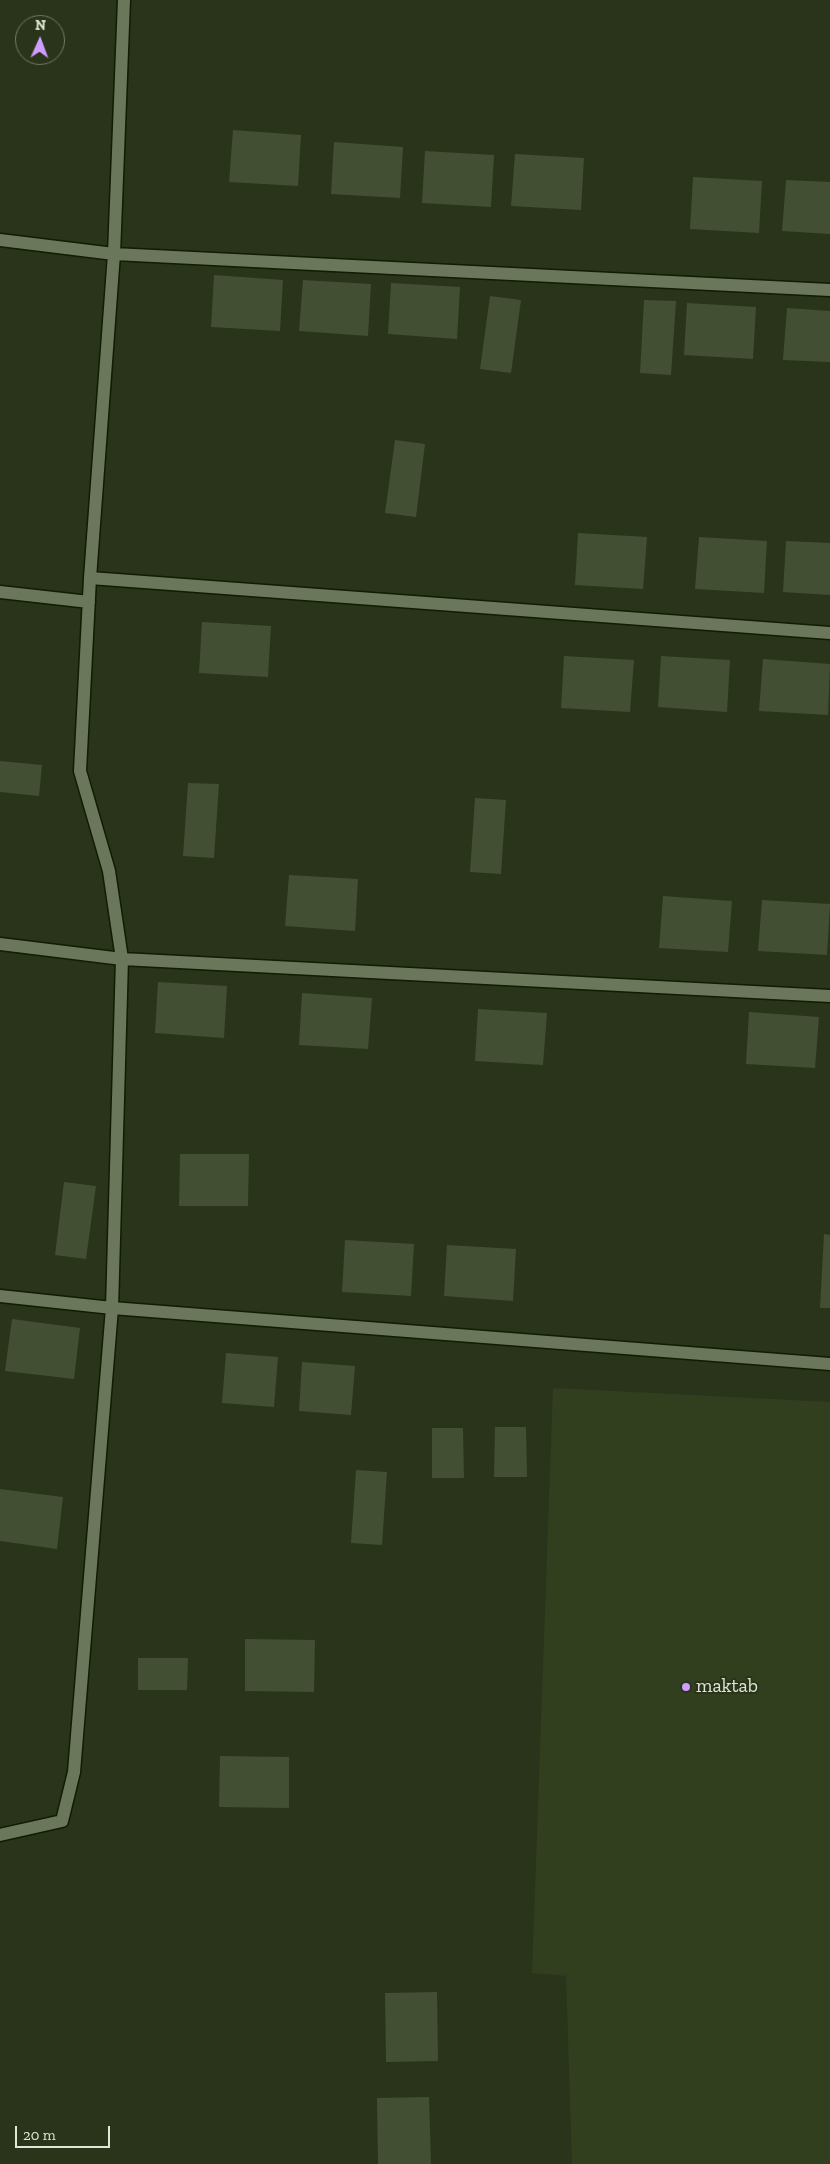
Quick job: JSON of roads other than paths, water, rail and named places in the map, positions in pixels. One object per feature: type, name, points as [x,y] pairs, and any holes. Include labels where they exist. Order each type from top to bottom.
[{"type":"street","points":[[0,1835],[62,1821],[74,1772],[112,1308],[122,959],[109,871],[80,771],[90,578],[114,254],[124,0]]},
{"type":"street","points":[[0,240],[114,254],[830,290]]},
{"type":"street","points":[[90,578],[830,633]]},
{"type":"street","points":[[0,592],[89,602]]},
{"type":"street","points":[[0,944],[122,959],[830,996]]},
{"type":"street","points":[[0,1296],[112,1308],[830,1364]]},
{"type":"place","name":"maktab","points":[[686,1687]]}]
